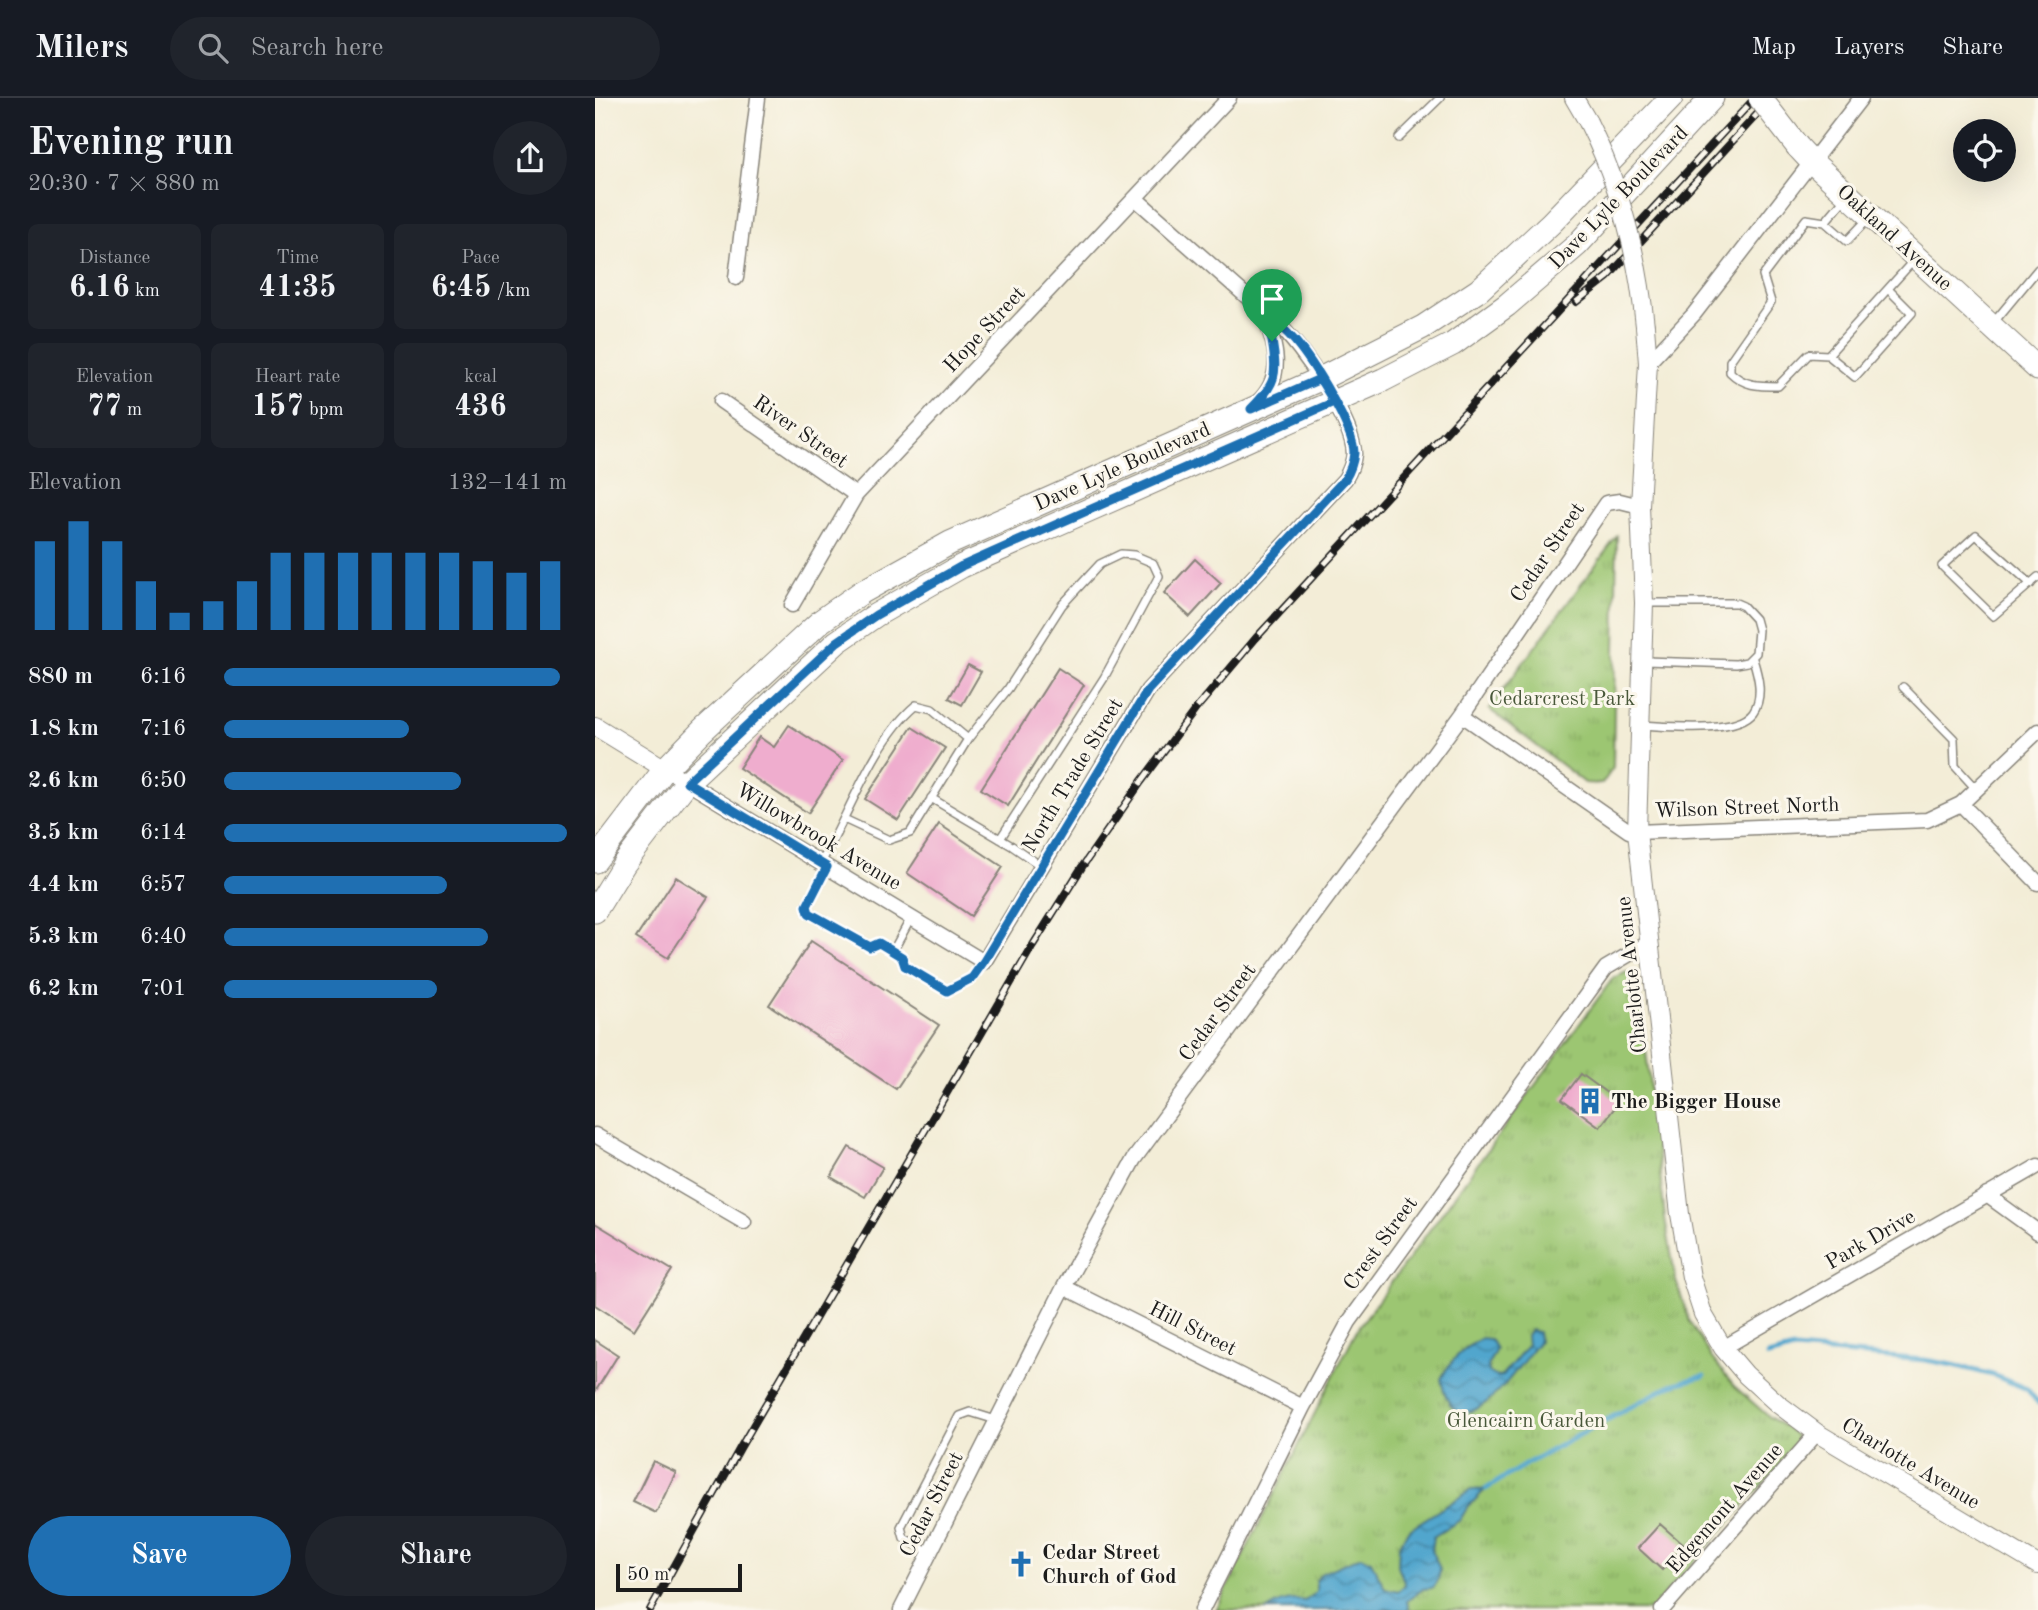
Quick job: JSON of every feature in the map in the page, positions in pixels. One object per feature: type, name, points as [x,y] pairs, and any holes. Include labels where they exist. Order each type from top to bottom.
[{"type":"main road","name":"Dave Lyle Boulevard","points":[[595,861],[665,769],[702,731],[821,621],[862,592],[950,543],[1320,379],[1423,327],[1479,290],[1551,223],[1671,98]]},
{"type":"main road","name":"Dave Lyle Boulevard","points":[[595,911],[624,864],[687,782],[837,642],[876,615],[962,566],[1334,402],[1453,344],[1507,306],[1577,245],[1712,98]]},
{"type":"main road","name":"Oakland Avenue","points":[[1760,98],[1804,154],[2038,369]]},
{"type":"street","points":[[736,278],[758,98]]},
{"type":"street","name":"Hope Street","points":[[792,605],[856,495],[1229,98]]},
{"type":"street","name":"Charlotte Avenue","points":[[1574,98],[1605,155],[1622,206],[1641,285],[1648,363],[1640,506],[1644,603],[1637,832],[1680,1214],[1691,1277],[1703,1314],[1723,1348],[1746,1375],[1817,1433],[2038,1565]]},
{"type":"street","points":[[1648,363],[1694,314],[1804,154],[1861,98]]},
{"type":"street","name":"North Trade Street","points":[[984,961],[1148,690],[1345,479],[1351,469],[1354,453],[1347,430],[1334,402],[1297,343],[1135,198]]},
{"type":"street","points":[[1251,409],[1267,393],[1276,372],[1272,341],[1263,311]]},
{"type":"street","name":"River Street","points":[[721,401],[856,495]]},
{"type":"street","name":"Cedar Street","points":[[901,1610],[1064,1287],[1134,1159],[1462,715],[1606,503],[1620,501],[1640,506]]},
{"type":"street","name":"Wilson Street North","points":[[1462,715],[1629,831],[1637,832],[1927,820],[1961,804],[2038,731]]},
{"type":"street","name":"Willowbrook Avenue","points":[[595,726],[984,961]]},
{"type":"street","points":[[1961,804],[2038,883]]},
{"type":"street","name":"Crest Street","points":[[1202,1610],[1303,1407],[1349,1322],[1606,968],[1650,942]]},
{"type":"street","points":[[595,1135],[744,1222]]},
{"type":"street","name":"Park Drive","points":[[1723,1348],[2038,1166]]},
{"type":"street","points":[[1987,1195],[2038,1232]]},
{"type":"street","name":"Hill Street","points":[[1064,1287],[1303,1407]]},
{"type":"street","name":"Edgemont Avenue","points":[[1662,1610],[1817,1433]]},
{"type":"lane","points":[[1399,138],[1440,98]]},
{"type":"lane","points":[[1825,222],[1848,195]]},
{"type":"lane","points":[[1871,216],[1847,241],[1825,222],[1806,219],[1763,276],[1771,302],[1730,360],[1730,372],[1741,382],[1778,386],[1809,354],[1828,355],[1855,377],[1912,313],[1888,289]]},
{"type":"lane","points":[[1828,355],[1916,257]]},
{"type":"lane","points":[[1991,325],[2038,269]]},
{"type":"lane","points":[[2031,584],[1976,535],[1942,566],[1993,616],[2031,584],[2038,577]]},
{"type":"lane","points":[[844,819],[889,840],[910,833],[968,739],[1008,689],[1062,605],[1100,564],[1122,554],[1134,555],[1153,563],[1159,576],[1152,593],[1104,678],[1000,839]]},
{"type":"lane","points":[[1642,661],[1747,663],[1756,653],[1758,630],[1755,619],[1743,606],[1736,603],[1644,603]]},
{"type":"lane","points":[[1640,725],[1717,726],[1747,718],[1755,708],[1759,689],[1753,659]]},
{"type":"lane","points":[[1903,687],[1954,739],[1955,766],[1977,789]]},
{"type":"lane","points":[[968,739],[932,709],[916,705],[889,733],[844,819],[807,906],[809,913],[870,947],[879,943],[893,951],[902,957],[905,966],[947,991],[972,978],[984,961]]},
{"type":"lane","points":[[931,797],[1041,866]]},
{"type":"lane","points":[[893,951],[911,917]]},
{"type":"lane","points":[[930,1552],[904,1538],[901,1527],[959,1416],[970,1412],[997,1420]]},
{"type":"green space","name":"Cedarcrest Park","points":[[1617,536],[1613,768],[1602,784],[1585,783],[1489,709]]},
{"type":"green space","name":"Glencairn Garden","points":[[1627,972],[1638,981],[1665,1218],[1676,1281],[1690,1322],[1711,1357],[1734,1386],[1768,1416],[1794,1433],[1798,1441],[1792,1452],[1651,1610],[1216,1610],[1356,1331],[1613,978]]},
{"type":"water","points":[[1531,1330],[1538,1332],[1539,1341],[1488,1401],[1474,1410],[1460,1412],[1449,1402],[1441,1379],[1463,1350],[1482,1338],[1490,1339],[1496,1349],[1488,1365],[1489,1372],[1497,1377],[1502,1376],[1527,1346],[1526,1336]]},
{"type":"water","points":[[1486,1489],[1467,1508],[1460,1520],[1433,1537],[1432,1549],[1440,1570],[1439,1575],[1432,1588],[1423,1589],[1407,1601],[1409,1610],[1267,1610],[1285,1601],[1305,1601],[1316,1592],[1316,1580],[1322,1573],[1361,1556],[1371,1561],[1385,1588],[1398,1591],[1405,1585],[1398,1565],[1399,1546],[1408,1530],[1471,1490]]},
{"type":"building","points":[[1195,559],[1221,583],[1190,617],[1164,593]]},
{"type":"building","points":[[968,665],[981,672],[962,705],[949,698]]},
{"type":"building","points":[[1058,668],[1084,685],[1008,806],[981,789]]},
{"type":"building","points":[[789,725],[843,760],[808,813],[739,768],[759,737],[774,747]]},
{"type":"building","points":[[912,727],[945,748],[898,820],[865,799]]},
{"type":"building","points":[[939,824],[1003,867],[971,916],[907,873]]},
{"type":"building","points":[[676,877],[708,897],[668,958],[636,938]]},
{"type":"building","points":[[811,941],[939,1025],[896,1089],[769,1005]]},
{"type":"building","name":"The Bigger House","points":[[1581,1074],[1619,1102],[1600,1127],[1562,1099]]},
{"type":"building","points":[[849,1147],[883,1167],[865,1197],[831,1177]]},
{"type":"building","points":[[595,1223],[672,1270],[634,1330],[595,1305]]},
{"type":"building","points":[[595,1340],[618,1355],[595,1392]]},
{"type":"building","points":[[653,1461],[676,1472],[656,1513],[633,1502]]},
{"type":"building","points":[[1660,1524],[1684,1545],[1662,1570],[1638,1548]]},
{"type":"waterway","points":[[1768,1356],[1794,1349],[1925,1360],[1993,1375],[2027,1389],[2038,1403]]},
{"type":"waterway","points":[[1486,1489],[1526,1464],[1671,1385],[1704,1376]]},
{"type":"railway","points":[[650,1610],[740,1448],[1033,945],[1082,867],[1141,782],[1195,710],[1256,638],[1755,98]]},
{"type":"railway","points":[[1576,302],[1608,277],[1772,98]]},
{"type":"place","name":"The Bigger House","points":[[1590,1101]]},
{"type":"place","name":"Cedar Street Church of God","points":[[1021,1564]]},
{"type":"route","points":[[1272,341],[1263,311],[1297,343],[1308,359],[1334,402],[1353,446],[1351,469],[1345,479],[1148,690],[972,978],[947,991],[905,966],[902,957],[879,943],[870,947],[809,913],[807,906],[827,867],[687,782],[807,668],[837,642],[876,615],[962,566],[1334,402],[1320,379],[1251,409],[1267,393],[1274,380],[1277,366],[1272,341]]}]
